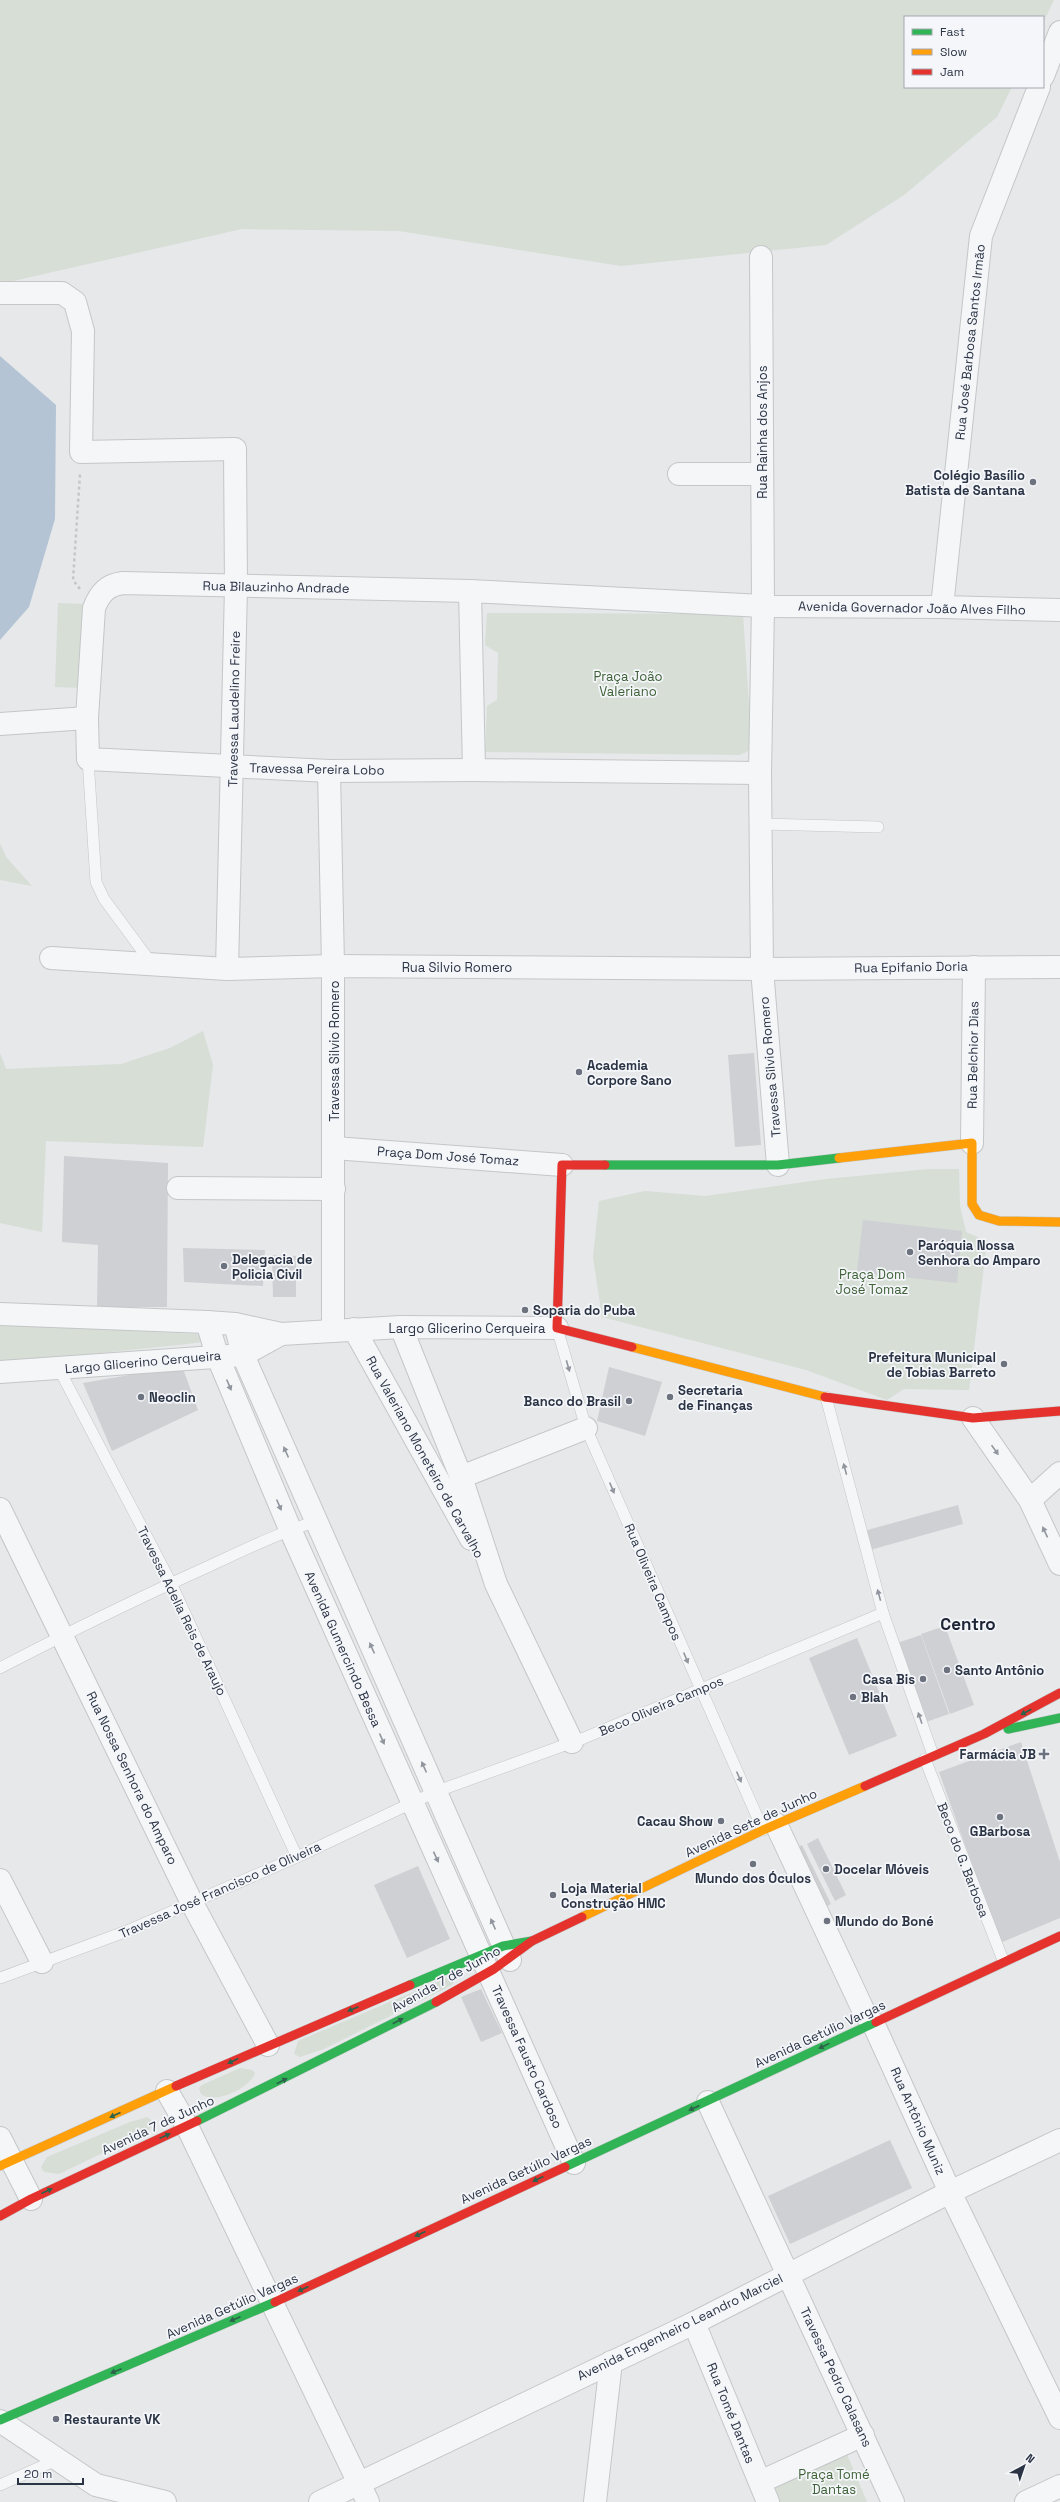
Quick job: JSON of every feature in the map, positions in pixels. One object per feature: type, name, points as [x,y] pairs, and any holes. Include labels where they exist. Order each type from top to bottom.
[{"type":"street","points":[[1044,73],[1060,32]]},
{"type":"street","name":"Rua José Barbosa Santos Irmão","points":[[942,607],[981,236],[1039,88]]},
{"type":"street","name":"Rua Rainha dos Anjos","points":[[761,257],[763,606]]},
{"type":"street","points":[[0,293],[62,293],[75,302],[83,331],[81,452]]},
{"type":"street","name":"Travessa Laudelino Freire","points":[[81,452],[235,449],[236,587],[233,766],[227,969]]},
{"type":"street","points":[[679,474],[762,474]]},
{"type":"street","name":"Rua Bilauzinho Andrade","points":[[94,608],[99,597],[107,588],[123,583],[236,587],[470,591]]},
{"type":"street","points":[[760,772],[474,770],[470,591],[763,606],[760,772],[762,969]]},
{"type":"street","name":"Avenida Governador João Alves Filho","points":[[763,606],[942,607],[1060,610]]},
{"type":"street","points":[[88,759],[87,718],[94,608]]},
{"type":"street","points":[[0,724],[87,718]]},
{"type":"street","name":"Travessa Pereira Lobo","points":[[88,759],[329,771],[474,770]]},
{"type":"street","name":"Travessa Silvio Romero","points":[[329,771],[333,966],[334,1189],[343,1330]]},
{"type":"street","name":"Rua Silvio Romero","points":[[51,958],[227,969],[333,966],[762,969]]},
{"type":"street","name":"Rua Belchior Dias","points":[[972,1143],[974,967]]},
{"type":"street","name":"Rua Epifanio Doria","points":[[762,969],[1060,967]]},
{"type":"street","name":"Travessa Silvio Romero","points":[[762,969],[778,1165]]},
{"type":"street","points":[[972,1143],[972,1204],[974,1212],[982,1218],[1060,1222]]},
{"type":"street","name":"Praça Dom José Tomaz","points":[[334,1148],[562,1164],[778,1165],[972,1143]]},
{"type":"street","points":[[562,1164],[557,1328],[826,1397],[972,1418],[1060,1411]]},
{"type":"street","points":[[178,1188],[334,1189]]},
{"type":"street","name":"Largo Glicerino Cerqueira","points":[[0,1314],[235,1324],[281,1334],[400,1327],[557,1328]]},
{"type":"street","name":"Avenida Gumercindo Bessa","points":[[206,1322],[217,1355],[290,1530],[411,1804],[486,1964]]},
{"type":"street","name":"Avenida Gumercindo Bessa","points":[[235,1324],[242,1355],[317,1521],[506,1953]]},
{"type":"street","name":"Rua Valeriano Moneteiro de Carvalho","points":[[400,1327],[461,1478],[496,1584]]},
{"type":"street","name":"Rua Valeriano Moneteiro de Carvalho","points":[[343,1330],[496,1584],[572,1742]]},
{"type":"street","name":"Largo Glicerino Cerqueira","points":[[0,1372],[59,1369],[217,1355],[242,1355],[281,1334]]},
{"type":"street","points":[[972,1418],[1030,1500],[1060,1564]]},
{"type":"street","points":[[461,1478],[586,1428]]},
{"type":"street","points":[[1030,1500],[1060,1473]]},
{"type":"street","name":"Rua Nossa Senhora do Amparo","points":[[0,1509],[63,1635],[192,1904],[268,2045]]},
{"type":"street","name":"Avenida Sete de Junho","points":[[532,1941],[769,1827],[984,1734],[1060,1693]]},
{"type":"street","name":"Avenida Sete de Junho","points":[[984,1734],[1060,1718]]},
{"type":"street","name":"Rua Antônio Muniz","points":[[769,1827],[865,2014],[866,2026],[950,2192],[1060,2418]]},
{"type":"street","points":[[0,1880],[42,1962]]},
{"type":"street","name":"Avenida Getúlio Vargas","points":[[0,2421],[271,2304],[708,2102],[1003,1960],[1060,1936]]},
{"type":"street","name":"Avenida 7 de Junho","points":[[0,2216],[31,2199],[261,2092],[486,1964],[532,1941]]},
{"type":"street","name":"Avenida 7 de Junho","points":[[6,2164],[268,2045],[486,1964],[532,1941]]},
{"type":"street","name":"Travessa Fausto Cardoso","points":[[486,1964],[574,2163]]},
{"type":"street","points":[[167,2091],[187,2126],[271,2304],[368,2502]]},
{"type":"street","name":"Travessa Pedro Calasans","points":[[708,2102],[863,2435],[892,2502]]},
{"type":"street","points":[[0,2138],[6,2164],[31,2199]]},
{"type":"street","name":"Avenida Engenheiro Leandro Marciel","points":[[320,2502],[359,2482],[694,2323],[950,2192],[1060,2140]]},
{"type":"street","name":"Rua Tomé Dantas","points":[[694,2323],[768,2502]]},
{"type":"street","points":[[595,2502],[611,2362]]},
{"type":"street","points":[[0,2421],[56,2460],[96,2485],[165,2502]]},
{"type":"street","points":[[760,2482],[863,2435]]},
{"type":"street","points":[[96,2485],[110,2502]]},
{"type":"street","points":[[1026,2502],[1060,2486]]},
{"type":"lane","points":[[88,759],[96,882],[98,890],[152,964]]},
{"type":"lane","points":[[760,824],[878,827]]},
{"type":"lane","name":"Rua Oliveira Campos","points":[[557,1328],[586,1428],[700,1690],[769,1827]]},
{"type":"lane","name":"Travessa Adelia Reis de Araujo","points":[[59,1369],[171,1583],[297,1857]]},
{"type":"lane","name":"Beco do G. Barbosa","points":[[826,1397],[883,1613],[929,1757],[1003,1960]]},
{"type":"lane","points":[[0,1668],[63,1635],[171,1583],[290,1530],[317,1521]]},
{"type":"lane","name":"Beco Oliveira Campos","points":[[435,1792],[572,1742],[883,1613]]},
{"type":"lane","name":"Travessa José Francisco de Oliveira","points":[[0,1978],[127,1931],[192,1904],[297,1857],[435,1792]]},
{"type":"lane","points":[[0,2485],[56,2460]]},
{"type":"path","points":[[81,452],[73,580],[94,608]]},
{"type":"green space","points":[[0,0],[1054,0],[1044,21],[1044,16],[904,16],[904,88],[1012,88],[997,117],[904,195],[826,245],[621,266],[399,231],[242,229],[0,284]]},
{"type":"green space","points":[[58,603],[84,604],[80,688],[55,687]]},
{"type":"green space","name":"Praça João Valeriano","points":[[487,613],[743,614],[752,749],[740,755],[485,752],[487,706],[497,700],[498,653],[485,645]]},
{"type":"green space","points":[[0,843],[6,857],[32,886],[0,880]]},
{"type":"green space","points":[[203,1031],[213,1065],[203,1147],[46,1141],[42,1232],[0,1223],[0,1053],[6,1069],[121,1064],[170,1048]]},
{"type":"green space","name":"Praça Dom José Tomaz","points":[[929,1169],[959,1169],[960,1206],[966,1232],[987,1241],[969,1390],[904,1389],[887,1400],[806,1370],[602,1317],[593,1257],[599,1201],[645,1191],[705,1196],[826,1179]]},
{"type":"green space","points":[[0,1324],[196,1334],[202,1337],[201,1342],[188,1344],[3,1363],[0,1362]]},
{"type":"green space","points":[[453,1975],[456,1978],[452,1985],[324,2049],[300,2057],[294,2054],[298,2041]]},
{"type":"green space","points":[[240,2068],[252,2070],[255,2073],[252,2079],[239,2089],[223,2096],[207,2097],[201,2094],[199,2088],[202,2085]]},
{"type":"green space","points":[[147,2117],[151,2120],[152,2125],[148,2131],[59,2174],[44,2172],[41,2167],[47,2157],[130,2122]]},
{"type":"green space","name":"Praça Tomé Dantas","points":[[846,2452],[867,2502],[764,2502],[759,2491]]},
{"type":"water","points":[[0,356],[56,405],[55,519],[29,607],[0,640]]},
{"type":"building","points":[[754,1053],[761,1145],[735,1147],[728,1055]]},
{"type":"building","points":[[64,1156],[168,1163],[167,1307],[97,1307],[98,1245],[62,1242]]},
{"type":"building","name":"Paróquia Nossa Senhora do Amparo","points":[[863,1220],[962,1231],[957,1283],[857,1272]]},
{"type":"building","name":"Delegacia de Policia Civil","points":[[183,1248],[265,1250],[263,1286],[184,1282]]},
{"type":"building","points":[[272,1255],[296,1256],[296,1297],[273,1297]]},
{"type":"building","name":"Neoclin","points":[[182,1366],[198,1410],[112,1451],[83,1383]]},
{"type":"building","name":"Banco do Brasil","points":[[609,1367],[662,1382],[645,1436],[597,1421]]},
{"type":"building","points":[[958,1505],[963,1524],[870,1550],[864,1531]]},
{"type":"building","name":"Santo Antônio","points":[[945,1626],[974,1705],[950,1714],[921,1634]]},
{"type":"building","name":"Casa Bis","points":[[921,1635],[949,1714],[926,1722],[897,1643]]},
{"type":"building","name":"Blah","points":[[857,1638],[897,1736],[849,1755],[809,1658]]},
{"type":"building","name":"GBarbosa","points":[[1021,1742],[1060,1862],[1060,1918],[1000,1943],[939,1772]]},
{"type":"building","name":"Docelar Móveis","points":[[818,1838],[846,1895],[835,1901],[807,1844]]},
{"type":"building","points":[[802,1845],[831,1904],[818,1911],[788,1852]]},
{"type":"building","points":[[418,1866],[450,1939],[407,1958],[374,1885]]},
{"type":"building","points":[[481,1989],[502,2033],[481,2042],[461,1997]]},
{"type":"building","points":[[890,2140],[912,2188],[790,2244],[768,2196]]},
{"type":"traffic: fast","points":[[605,1165],[778,1165],[839,1158]]},
{"type":"traffic: fast","points":[[1008,1729],[1060,1718]]},
{"type":"traffic: fast","points":[[410,1985],[503,1946],[532,1941]]},
{"type":"traffic: fast","points":[[197,2121],[436,2002]]},
{"type":"traffic: fast","points":[[565,2167],[876,2022]]},
{"type":"traffic: fast","points":[[0,2420],[275,2302]]},
{"type":"traffic: slow","points":[[839,1158],[972,1143],[972,1204],[979,1215],[999,1221],[1060,1222]]},
{"type":"traffic: slow","points":[[632,1347],[825,1397]]},
{"type":"traffic: slow","points":[[582,1917],[763,1830],[865,1786]]},
{"type":"traffic: slow","points":[[0,2166],[176,2086]]},
{"type":"traffic: jam","points":[[605,1165],[562,1165],[557,1328],[632,1347]]},
{"type":"traffic: jam","points":[[825,1397],[973,1418],[1060,1411]]},
{"type":"traffic: jam","points":[[865,1786],[984,1734],[1060,1693]]},
{"type":"traffic: jam","points":[[436,2002],[494,1969],[532,1941],[582,1917]]},
{"type":"traffic: jam","points":[[876,2022],[1060,1936]]},
{"type":"traffic: jam","points":[[176,2086],[410,1985]]},
{"type":"traffic: jam","points":[[0,2216],[31,2199],[197,2121]]},
{"type":"traffic: jam","points":[[275,2302],[565,2167]]},
{"type":"place","name":"Colégio Basílio Batista de Santana","points":[[1033,482]]},
{"type":"place","name":"Academia Corpore Sano","points":[[579,1072]]},
{"type":"place","name":"Paróquia Nossa Senhora do Amparo","points":[[910,1252]]},
{"type":"place","name":"Delegacia de Policia Civil","points":[[224,1266]]},
{"type":"place","name":"Soparia do Puba","points":[[525,1310]]},
{"type":"place","name":"Prefeitura Municipal de Tobias Barreto","points":[[1004,1364]]},
{"type":"place","name":"Neoclin","points":[[141,1397]]},
{"type":"place","name":"Secretaria de Finanças","points":[[670,1397]]},
{"type":"place","name":"Banco do Brasil","points":[[629,1401]]},
{"type":"place","name":"Santo Antônio","points":[[947,1670]]},
{"type":"place","name":"Casa Bis","points":[[923,1679]]},
{"type":"place","name":"Blah","points":[[853,1697]]},
{"type":"place","name":"Farmácia JB","points":[[1044,1754]]},
{"type":"place","name":"GBarbosa","points":[[1000,1817]]},
{"type":"place","name":"Cacau Show","points":[[721,1821]]},
{"type":"place","name":"Mundo dos Óculos","points":[[753,1864]]},
{"type":"place","name":"Docelar Móveis","points":[[826,1869]]},
{"type":"place","name":"Loja Material Construção HMC","points":[[553,1895]]},
{"type":"place","name":"Mundo do Boné","points":[[827,1921]]},
{"type":"place","name":"Restaurante VK","points":[[56,2419]]},
{"type":"district","name":"Centro","points":[[968,1624]]}]
